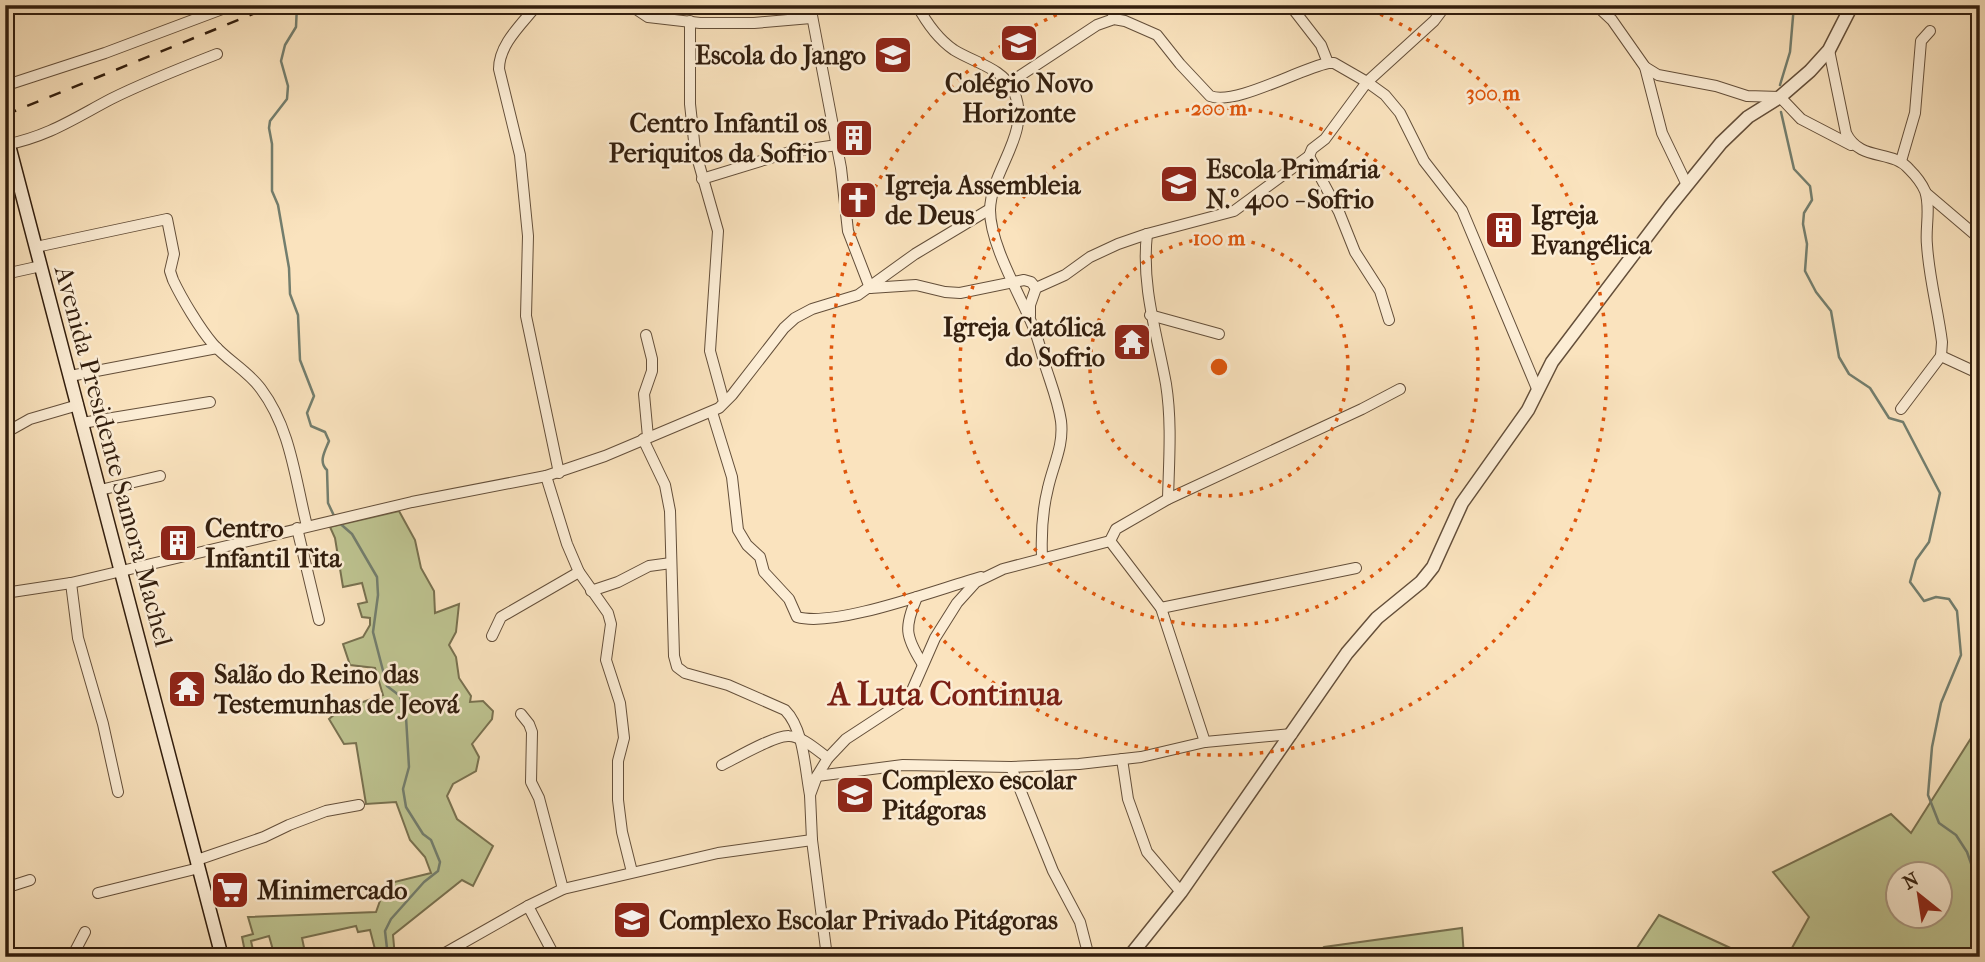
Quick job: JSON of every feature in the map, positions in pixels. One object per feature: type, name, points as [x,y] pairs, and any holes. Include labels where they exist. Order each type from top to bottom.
[{"type":"street","points":[[10,84],[105,54],[233,5]]},
{"type":"street","points":[[537,5],[504,47],[499,58],[499,69],[520,155],[528,236],[526,316],[559,473]]},
{"type":"street","points":[[630,5],[648,17],[690,21],[754,23],[811,18]]},
{"type":"street","points":[[810,5],[837,145],[848,231],[870,288]]},
{"type":"street","points":[[917,5],[945,43],[997,72],[1009,83],[1017,107],[1018,125],[996,183],[990,209],[991,223],[1011,282],[1032,324],[1052,383],[1061,424],[1061,443],[1041,522],[1042,557]]},
{"type":"street","points":[[1111,5],[1114,19]]},
{"type":"street","points":[[1290,5],[1321,45],[1328,63]]},
{"type":"street","points":[[1032,324],[1030,305],[1036,288],[1065,275],[1090,257],[1147,233],[1234,211],[1309,156],[1312,149],[1325,139],[1367,82],[1434,21],[1446,5]]},
{"type":"street","points":[[1596,5],[1612,20],[1645,67],[1662,133],[1687,185]]},
{"type":"street","points":[[1129,957],[1181,892],[1365,631],[1422,582],[1433,567],[1462,503],[1528,410],[1552,362],[1572,333],[1721,143],[1748,117],[1780,97],[1829,50],[1852,5]]},
{"type":"street","points":[[1009,83],[1097,25],[1114,19],[1157,34],[1180,64],[1210,96],[1216,98],[1236,95],[1328,63],[1334,63],[1367,82],[1385,95],[1400,113],[1424,161],[1462,210],[1538,391]]},
{"type":"street","points":[[690,21],[690,104],[695,150],[718,231],[710,351],[724,402]]},
{"type":"street","points":[[1901,161],[1915,113],[1921,41],[1930,31]]},
{"type":"street","points":[[1829,50],[1846,133],[1858,148]]},
{"type":"street","points":[[6,138],[45,134],[110,100],[217,54]]},
{"type":"street","points":[[1645,67],[1658,75],[1716,86],[1747,96],[1780,97],[1801,119],[1858,148],[1880,157],[1901,161],[1926,192],[1980,239]]},
{"type":"street","name":"Avenida Presidente Samora Machel","points":[[6,138],[222,957]]},
{"type":"street","points":[[702,179],[790,152],[837,145]]},
{"type":"street","points":[[1309,156],[1339,212],[1355,252],[1380,291],[1390,320]]},
{"type":"street","points":[[1901,409],[1941,356],[1941,331],[1926,243],[1926,192]]},
{"type":"street","points":[[5,593],[71,583],[412,502],[559,473],[712,412],[724,402],[783,328],[795,318],[812,309],[858,295],[915,254],[990,209]]},
{"type":"street","points":[[36,247],[167,219],[174,254],[170,271],[173,280],[217,348],[253,378],[273,406],[289,442],[318,620]]},
{"type":"street","points":[[1147,233],[1146,279],[1150,315],[1171,428],[1168,499]]},
{"type":"street","points":[[5,274],[41,266]]},
{"type":"street","points":[[870,288],[916,285],[960,293],[1024,280],[1031,282],[1036,288]]},
{"type":"street","points":[[1150,315],[1219,334]]},
{"type":"street","points":[[646,335],[652,371],[644,394],[645,438],[665,485],[670,511],[674,656],[677,667],[685,673],[728,685],[785,710],[791,716],[799,739],[810,795],[812,839],[827,957]]},
{"type":"street","points":[[70,376],[217,348]]},
{"type":"street","points":[[1941,356],[1980,374]]},
{"type":"street","points":[[1110,541],[1116,529],[1168,499],[1362,409],[1399,389]]},
{"type":"street","points":[[82,423],[210,401]]},
{"type":"street","points":[[5,433],[30,419],[78,405]]},
{"type":"street","points":[[712,412],[732,477],[738,530],[747,545],[758,554],[765,572],[789,599],[797,617],[818,620],[917,597],[1042,557],[1110,541]]},
{"type":"street","points":[[100,490],[160,476]]},
{"type":"street","points":[[546,476],[567,544],[579,572],[608,613],[611,624],[606,660],[620,704],[624,738],[618,761],[618,800],[622,832],[632,872]]},
{"type":"street","points":[[1110,541],[1161,608],[1205,742]]},
{"type":"street","points":[[591,590],[618,582],[649,566],[671,563]]},
{"type":"street","points":[[1161,608],[1356,568]]},
{"type":"street","points":[[492,636],[501,617],[579,572]]},
{"type":"street","points":[[810,795],[828,758],[846,740],[901,704],[910,695],[922,663],[957,603],[976,582],[989,574]]},
{"type":"street","points":[[71,583],[78,638],[103,724],[118,792]]},
{"type":"street","points":[[917,597],[908,616],[910,643],[922,663]]},
{"type":"street","points":[[521,714],[529,723],[532,732],[531,782],[539,797],[563,889]]},
{"type":"street","points":[[817,776],[903,765],[1011,768],[1122,759],[1205,742],[1293,734]]},
{"type":"street","points":[[722,765],[789,736],[799,739],[828,758]]},
{"type":"street","points":[[1122,759],[1128,799],[1147,852],[1181,892]]},
{"type":"street","points":[[1011,768],[1053,871],[1080,922],[1089,957]]},
{"type":"street","points":[[98,893],[198,864],[326,811],[359,805]]},
{"type":"street","points":[[438,957],[563,889],[718,853],[812,839]]},
{"type":"street","points":[[5,888],[30,880]]},
{"type":"street","points":[[528,906],[555,957]]},
{"type":"street","points":[[72,957],[85,932]]},
{"type":"green space","points":[[399,511],[415,540],[421,568],[434,591],[435,613],[459,604],[456,632],[449,645],[456,657],[459,678],[471,696],[470,702],[483,701],[493,711],[492,719],[472,744],[479,757],[476,771],[453,784],[447,796],[457,819],[493,846],[473,886],[462,880],[393,935],[395,957],[377,957],[370,930],[358,932],[356,926],[302,938],[306,957],[275,957],[269,936],[251,941],[253,950],[245,952],[242,937],[253,934],[248,917],[376,912],[386,884],[431,873],[425,857],[410,840],[396,802],[366,804],[356,743],[344,744],[329,719],[340,710],[383,695],[375,668],[350,665],[343,644],[363,637],[370,625],[370,618],[362,617],[358,604],[367,602],[362,583],[343,587],[335,538],[330,527]]},
{"type":"green space","points":[[1980,724],[1980,957],[1787,957],[1809,917],[1773,872],[1891,814],[1911,833]]},
{"type":"green space","points":[[1659,915],[1750,957],[1631,957]]},
{"type":"green space","points":[[1462,928],[1464,957],[1313,957],[1324,947]]},
{"type":"waterway","points":[[297,5],[296,27],[285,45],[281,61],[288,86],[287,99],[270,121],[269,128],[272,144],[272,191],[278,205],[289,268],[290,294],[298,315],[300,360],[314,396],[307,413],[311,426],[325,432],[329,441],[323,460],[327,470],[328,503],[336,520],[352,534],[377,577],[378,595],[373,632],[387,686],[400,696],[406,717],[409,767],[403,789],[406,807],[423,834],[431,840],[440,862],[438,871],[424,882],[391,919],[385,931],[388,957]]},
{"type":"waterway","points":[[1780,85],[1790,52],[1794,5]]},
{"type":"waterway","points":[[1781,112],[1794,169],[1810,186],[1812,200],[1804,213],[1803,224],[1807,244],[1805,271],[1816,292],[1831,311],[1839,357],[1849,374],[1870,388],[1889,418],[1903,422],[1940,493],[1929,542],[1916,560],[1910,582],[1924,601],[1936,597],[1949,599],[1957,611],[1961,655],[1941,703],[1932,747],[1928,795],[1939,823],[1956,835],[1967,852],[1980,889]]},
{"type":"railway","points":[[5,115],[275,5]]},
{"type":"place","name":"Colégio Novo Horizonte","points":[[1019,43]]},
{"type":"place","name":"Escola do Jango","points":[[893,55]]},
{"type":"place","name":"Centro Infantil os Periquitos da Sofrio","points":[[854,138]]},
{"type":"place","name":"Escola Primária N.º 400 - Sofrio","points":[[1179,184]]},
{"type":"place","name":"Igreja Assembleia de Deus","points":[[858,200]]},
{"type":"place","name":"Igreja Evangélica","points":[[1504,230]]},
{"type":"place","name":"Igreja Católica do Sofrio","points":[[1132,342]]},
{"type":"place","name":"Centro Infantil Tita","points":[[178,543]]},
{"type":"place","name":"Salão do Reino das Testemunhas de Jeová","points":[[187,689]]},
{"type":"place","name":"Complexo escolar Pitágoras","points":[[855,795]]},
{"type":"place","name":"Minimercado","points":[[230,890]]},
{"type":"place","name":"Complexo Escolar Privado Pitágoras","points":[[632,920]]},
{"type":"district","name":"A Luta Continua","points":[[945,693]]}]
